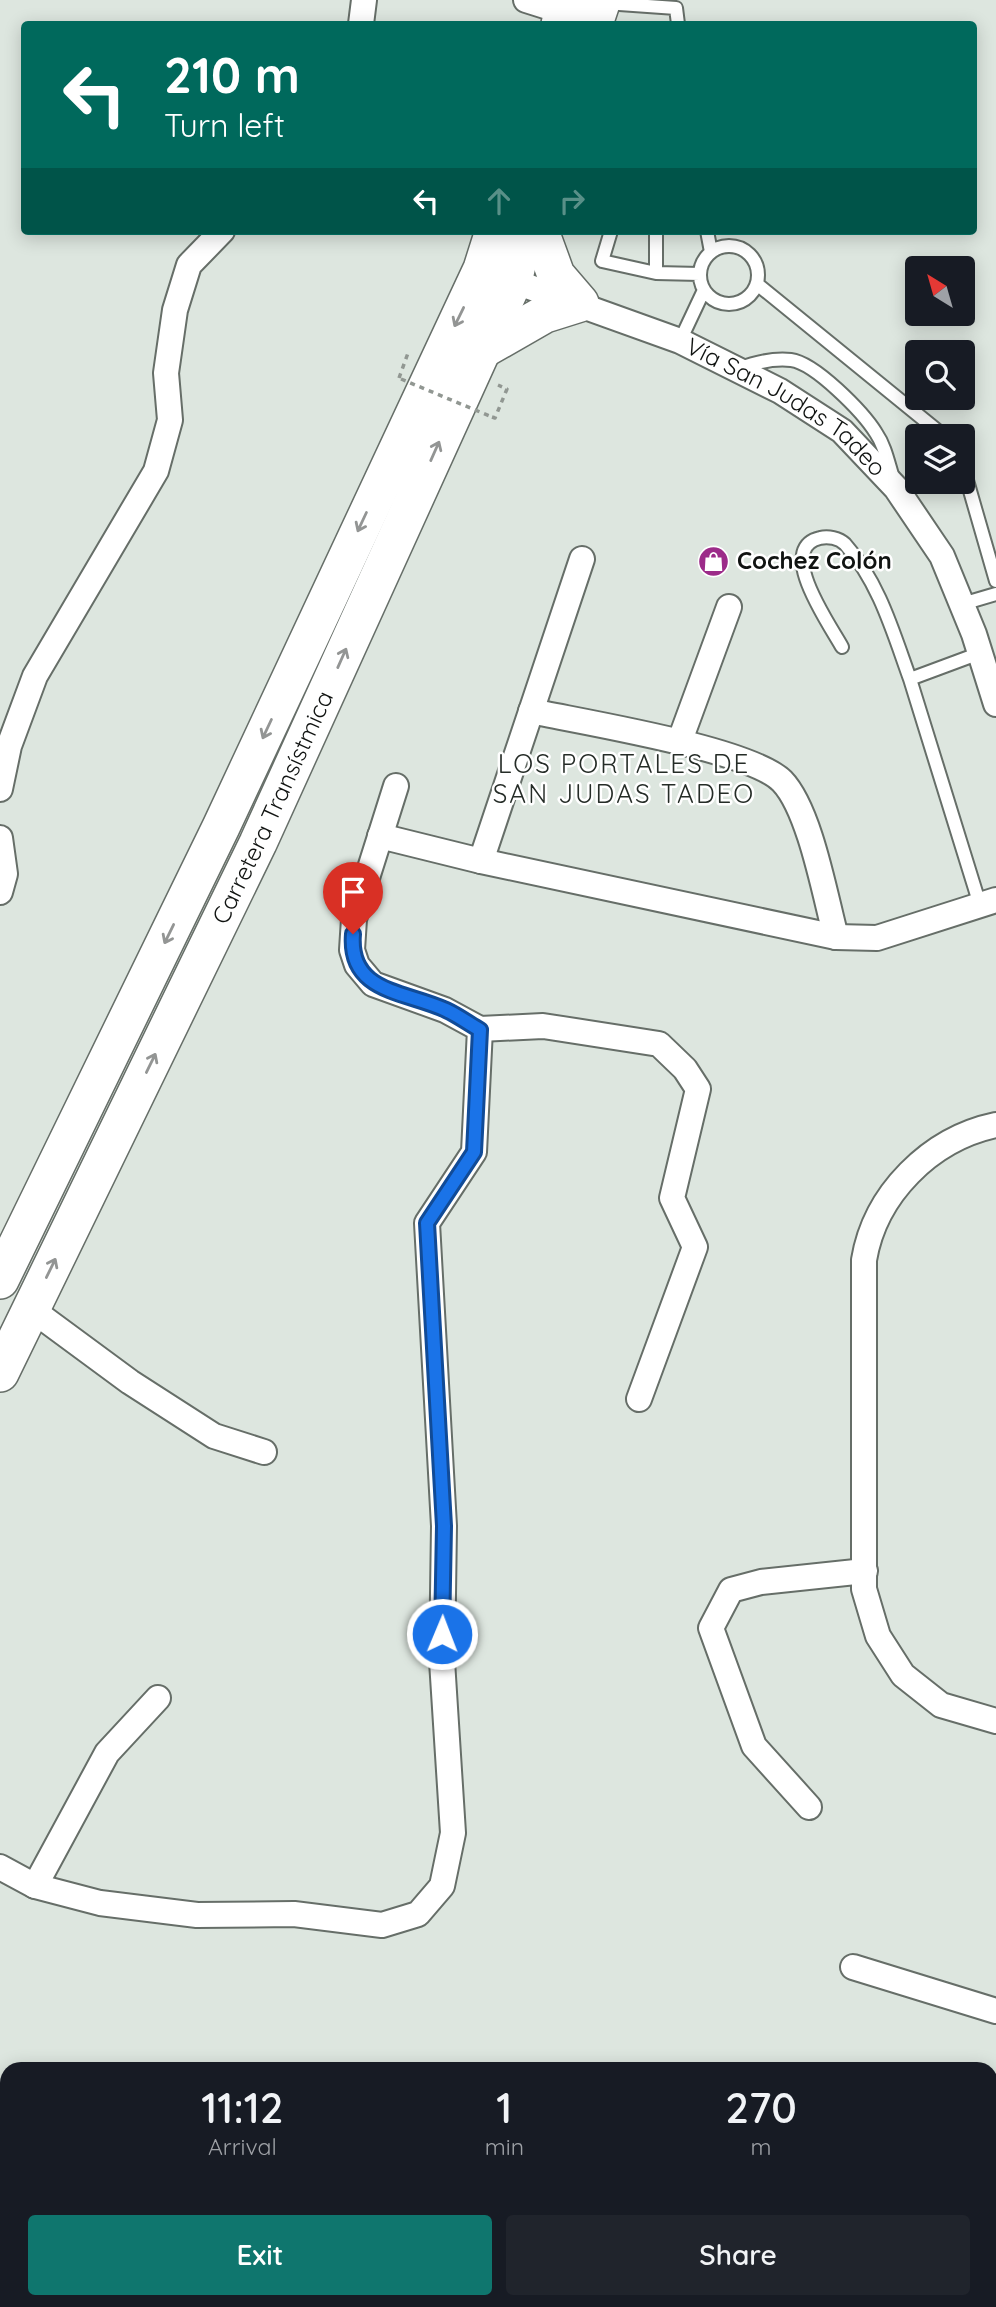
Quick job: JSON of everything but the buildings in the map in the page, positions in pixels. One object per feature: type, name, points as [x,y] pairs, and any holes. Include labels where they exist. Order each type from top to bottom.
[{"type":"main road","name":"Carretera Transístmica","points":[[0,1373],[258,843],[482,350],[497,276],[494,235]]},
{"type":"main road","name":"Carretera Transístmica","points":[[0,1280],[221,827],[497,276],[523,235]]},
{"type":"main road","points":[[482,350],[545,314],[580,303],[556,275],[541,235]]},
{"type":"street","points":[[360,21],[364,0]]},
{"type":"street","points":[[526,0],[581,11]]},
{"type":"street","points":[[0,789],[9,746],[35,677],[156,471],[170,420],[166,373],[175,310],[189,265],[218,235]]},
{"type":"street","name":"Vía San Judas Tadeo","points":[[497,276],[580,303],[680,341],[780,391],[842,431],[896,488],[942,556],[980,653],[996,704]]},
{"type":"street","points":[[481,861],[582,559]]},
{"type":"street","points":[[679,743],[729,607]]},
{"type":"street","points":[[531,711],[679,743],[758,764],[782,781],[801,812],[836,937]]},
{"type":"street","points":[[397,786],[354,919],[352,950],[356,965],[373,984],[445,1010],[480,1030],[543,1026],[659,1044],[685,1069],[698,1089],[672,1198],[695,1247],[639,1399]]},
{"type":"street","points":[[380,836],[481,861],[836,937],[877,938],[988,902]]},
{"type":"street","points":[[0,838],[5,874],[0,892]]},
{"type":"street","points":[[0,1867],[35,1886],[100,1903],[197,1915],[294,1914],[382,1925],[418,1914],[442,1886],[453,1833],[442,1661],[444,1526],[427,1223],[474,1152],[480,1030]]},
{"type":"street","points":[[996,1125],[960,1137],[918,1164],[886,1201],[868,1235],[864,1260],[864,1589],[878,1636],[902,1675],[941,1705],[996,1721]]},
{"type":"street","points":[[32,1309],[130,1382],[215,1436],[264,1452]]},
{"type":"street","points":[[809,1807],[754,1746],[711,1628],[731,1590],[761,1582],[865,1571]]},
{"type":"street","points":[[35,1886],[107,1752],[158,1698]]},
{"type":"street","points":[[853,1966],[996,2011]]},
{"type":"lane","points":[[581,11],[676,8],[678,21]]},
{"type":"lane","points":[[610,235],[602,261],[656,273],[700,274]]},
{"type":"lane","points":[[656,235],[656,273]]},
{"type":"lane","points":[[708,235],[711,252]]},
{"type":"lane","points":[[724,246],[739,247],[752,256],[758,269],[757,284],[747,297],[732,304],[716,301],[704,290],[700,274],[703,262],[711,252],[724,246]]},
{"type":"lane","points":[[757,284],[929,424]]},
{"type":"lane","points":[[680,341],[704,290]]},
{"type":"lane","points":[[738,369],[761,360],[792,360],[809,366],[862,415],[875,432],[883,446],[896,488]]},
{"type":"lane","points":[[971,494],[996,581]]},
{"type":"lane","points":[[842,647],[803,575],[801,561],[803,550],[813,539],[827,536],[842,541],[870,578],[887,614],[988,902]]},
{"type":"lane","points":[[962,604],[996,594]]},
{"type":"lane","points":[[910,679],[980,653]]},
{"type":"path","points":[[408,353],[400,378],[492,417],[495,418],[507,389]]},
{"type":"place","name":"Cochez Colón","points":[[714,561]]},
{"type":"district","name":"LOS PORTALES DE SAN JUDAS TADEO","points":[[624,779]]},
{"type":"route","points":[[353,934],[352,950],[356,965],[373,984],[445,1010],[480,1030],[474,1152],[427,1223],[444,1526],[442,1634]]}]
